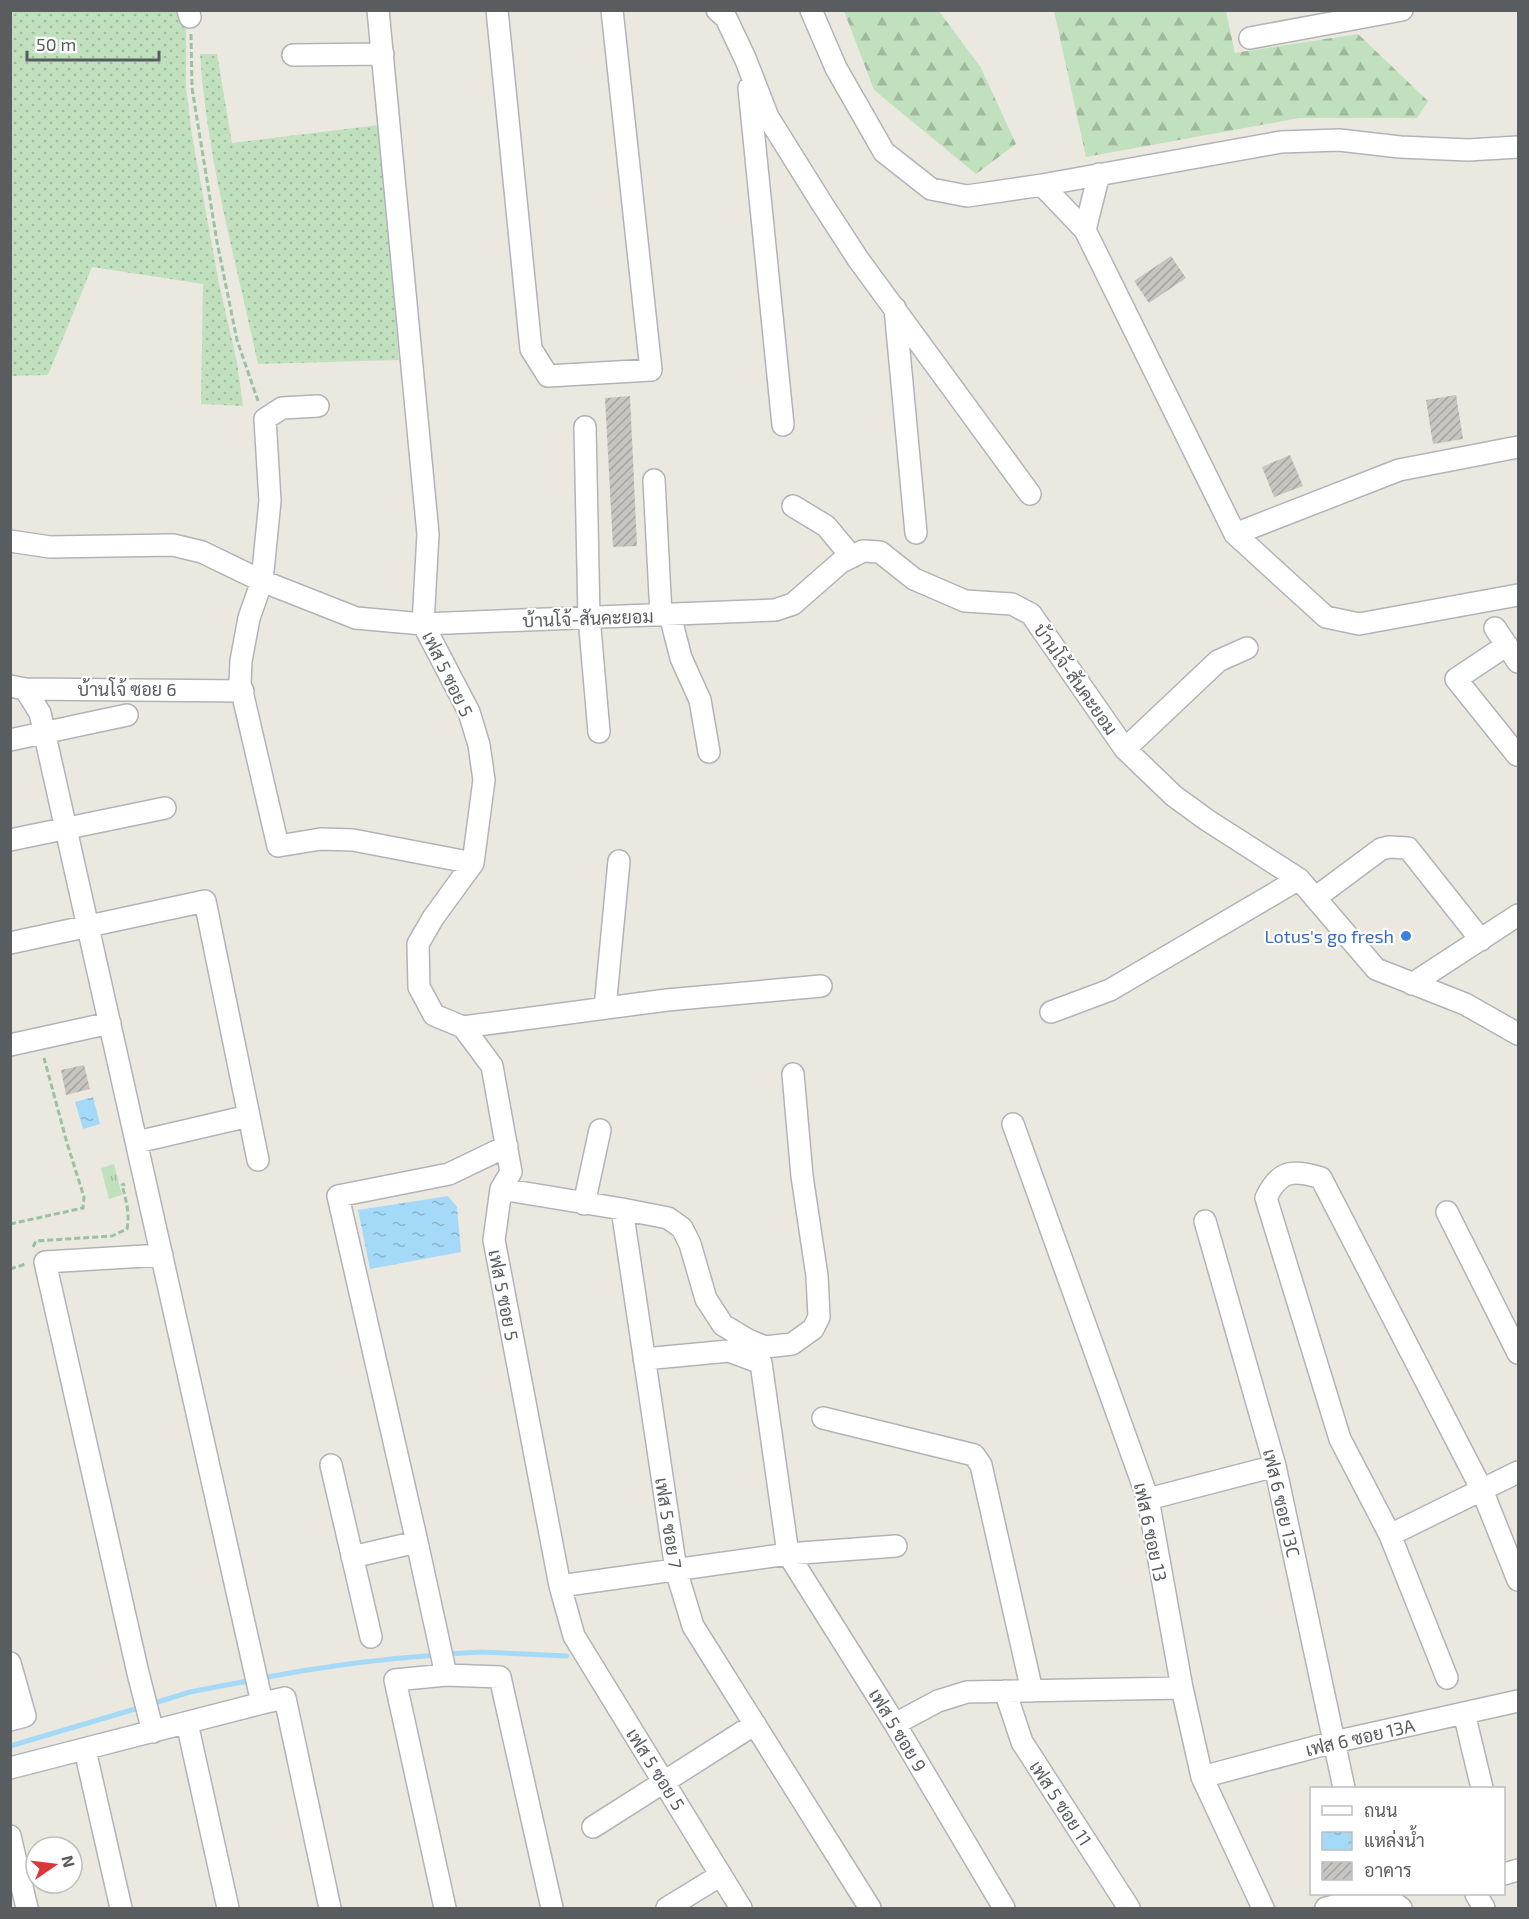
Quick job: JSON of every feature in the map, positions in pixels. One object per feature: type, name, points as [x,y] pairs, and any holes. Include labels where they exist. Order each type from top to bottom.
[{"type":"street","points":[[378,10],[428,534],[423,624]]},
{"type":"street","points":[[497,10],[531,349],[548,376],[651,370],[612,10]]},
{"type":"street","points":[[717,10],[726,18],[745,58],[768,117],[858,259],[1030,494]]},
{"type":"street","points":[[811,10],[836,68],[884,152],[932,189],[967,196],[1042,185],[1281,142],[1339,140],[1400,147],[1468,150],[1518,147]]},
{"type":"street","points":[[1250,38],[1402,10]]},
{"type":"street","points":[[292,56],[383,54]]},
{"type":"street","points":[[745,58],[783,425]]},
{"type":"street","points":[[1085,230],[1098,174]]},
{"type":"street","points":[[1042,185],[1085,230],[1235,534],[1326,617],[1359,624],[1518,595]]},
{"type":"street","points":[[895,308],[916,533]]},
{"type":"street","points":[[318,406],[282,408],[265,419],[270,501],[262,581],[249,618],[241,661],[240,683],[278,846],[321,839],[353,840],[473,863]]},
{"type":"street","points":[[585,427],[589,617],[599,732]]},
{"type":"street","points":[[1235,534],[1399,470],[1518,447]]},
{"type":"street","points":[[654,480],[665,615],[700,700],[709,752]]},
{"type":"street","points":[[793,506],[826,526],[852,557]]},
{"type":"street","name":"บ้านโจ้-สันคะยอม","points":[[12,545],[50,547],[173,545],[202,552],[262,581],[356,618],[423,624],[776,610],[793,604],[841,562],[863,551],[880,552],[914,579],[965,601],[1012,604],[1031,614],[1125,749],[1174,796],[1299,879],[1376,969],[1465,1004],[1518,1034]]},
{"type":"street","name":"เฟส 5 ซอย 5","points":[[423,624],[469,712],[484,780],[473,863],[433,918],[418,944],[420,987],[434,1015],[463,1027],[492,1066],[511,1172],[501,1189],[494,1240],[560,1587],[574,1635],[741,1908]]},
{"type":"street","points":[[1507,645],[1456,679],[1518,754]]},
{"type":"street","points":[[1125,749],[1218,661],[1247,648]]},
{"type":"street","points":[[18,687],[40,713],[261,1696]]},
{"type":"street","name":"บ้านโจ้ ซอย 6","points":[[18,687],[243,691]]},
{"type":"street","points":[[10,740],[127,715]]},
{"type":"street","points":[[10,840],[165,808]]},
{"type":"street","points":[[1315,898],[1381,849],[1389,847],[1408,849],[1481,940]]},
{"type":"street","points":[[605,1008],[619,861]]},
{"type":"street","points":[[1051,1012],[1110,990],[1299,879]]},
{"type":"street","points":[[10,944],[205,901],[258,1160]]},
{"type":"street","points":[[1412,984],[1518,915]]},
{"type":"street","points":[[463,1027],[667,1000],[821,986]]},
{"type":"street","points":[[10,1045],[110,1023]]},
{"type":"street","points":[[501,1189],[668,1218],[682,1228],[690,1244],[706,1299],[723,1325],[765,1347],[792,1344],[813,1329],[819,1317],[817,1276],[802,1176],[792,1074]]},
{"type":"street","points":[[137,1142],[249,1116]]},
{"type":"street","name":"เฟส 6 ซอย 13","points":[[1013,1124],[1148,1499],[1182,1688],[1202,1776],[1263,1908]]},
{"type":"street","points":[[584,1204],[600,1130]]},
{"type":"street","points":[[446,1675],[338,1196],[448,1174],[507,1146]]},
{"type":"street","points":[[1447,1678],[1390,1535],[1340,1439],[1266,1198],[1274,1181],[1290,1173],[1304,1172],[1321,1178],[1482,1490],[1518,1580]]},
{"type":"street","name":"เฟส 5 ซอย 7","points":[[622,1209],[676,1570],[693,1626],[870,1908]]},
{"type":"street","points":[[1447,1212],[1518,1353]]},
{"type":"street","name":"เฟส 6 ซอย 13C","points":[[1205,1221],[1275,1466],[1344,1787]]},
{"type":"street","points":[[152,1725],[45,1262],[162,1255]]},
{"type":"street","points":[[644,1359],[729,1350],[761,1363],[788,1554]]},
{"type":"street","points":[[823,1418],[974,1455],[981,1465],[1032,1691]]},
{"type":"street","points":[[331,1465],[371,1637]]},
{"type":"street","points":[[1148,1499],[1275,1466]]},
{"type":"street","points":[[1390,1535],[1518,1472]]},
{"type":"street","points":[[352,1557],[417,1542]]},
{"type":"street","points":[[560,1587],[788,1554],[896,1546]]},
{"type":"street","name":"เฟส 5 ซอย 9","points":[[788,1554],[896,1724],[1004,1908]]},
{"type":"street","points":[[10,1664],[25,1716],[10,1720]]},
{"type":"street","points":[[445,1908],[395,1680],[446,1675],[500,1677],[552,1908]]},
{"type":"street","points":[[896,1724],[938,1701],[967,1692],[1182,1688]]},
{"type":"street","name":"เฟส 5 ซอย 11","points":[[1005,1691],[1022,1742],[1129,1908]]},
{"type":"street","points":[[10,1768],[85,1750],[152,1725],[186,1723],[261,1696],[285,1698],[330,1908]]},
{"type":"street","name":"เฟส 6 ซอย 13A","points":[[1202,1776],[1334,1742],[1518,1701]]},
{"type":"street","points":[[1464,1713],[1482,1787]]},
{"type":"street","points":[[186,1723],[228,1908]]},
{"type":"street","points":[[593,1827],[756,1724]]},
{"type":"street","points":[[85,1750],[121,1908]]},
{"type":"street","points":[[10,1836],[27,1908]]},
{"type":"street","points":[[667,1908],[721,1875]]},
{"type":"street","points":[[1326,1908],[1368,1896],[1394,1902],[1401,1908]]},
{"type":"path","points":[[189,14],[192,88],[217,242],[237,340],[265,419]]},
{"type":"path","points":[[10,1224],[83,1208],[84,1197],[39,1039]]},
{"type":"path","points":[[32,1249],[36,1241],[112,1236],[128,1229],[128,1210],[122,1185],[145,1177]]},
{"type":"path","points":[[10,1269],[26,1264],[29,1256]]},
{"type":"green space","points":[[10,11],[179,11],[186,19],[186,87],[192,135],[219,284],[237,362],[243,406],[201,404],[203,284],[92,267],[48,375],[11,376]]},
{"type":"green space","points":[[844,11],[939,11],[981,68],[1016,144],[976,174],[874,90]]},
{"type":"green space","points":[[1054,11],[1226,11],[1235,53],[1358,34],[1428,101],[1417,118],[1300,118],[1086,157]]},
{"type":"green space","points":[[200,54],[217,54],[232,143],[379,125],[399,360],[258,364],[216,171]]},
{"type":"green space","points":[[114,1164],[122,1195],[109,1199],[101,1168]]},
{"type":"water","points":[[93,1097],[100,1124],[83,1129],[75,1102]]},
{"type":"water","points":[[448,1196],[457,1207],[461,1252],[370,1269],[358,1210]]},
{"type":"building","points":[[1171,256],[1186,278],[1149,303],[1134,281]]},
{"type":"building","points":[[1456,395],[1463,439],[1433,444],[1426,400]]},
{"type":"building","points":[[630,396],[637,546],[613,547],[605,398]]},
{"type":"building","points":[[1290,455],[1303,486],[1274,497],[1262,467]]},
{"type":"building","points":[[84,1065],[90,1089],[66,1095],[61,1070]]},
{"type":"waterway","points":[[446,1654],[481,1652],[567,1656]]},
{"type":"waterway","points":[[262,1678],[349,1664],[437,1655]]},
{"type":"waterway","points":[[151,1704],[190,1692],[253,1680]]},
{"type":"waterway","points":[[10,1746],[142,1707]]},
{"type":"place","name":"Lotus's go fresh","points":[[1406,936]]}]
